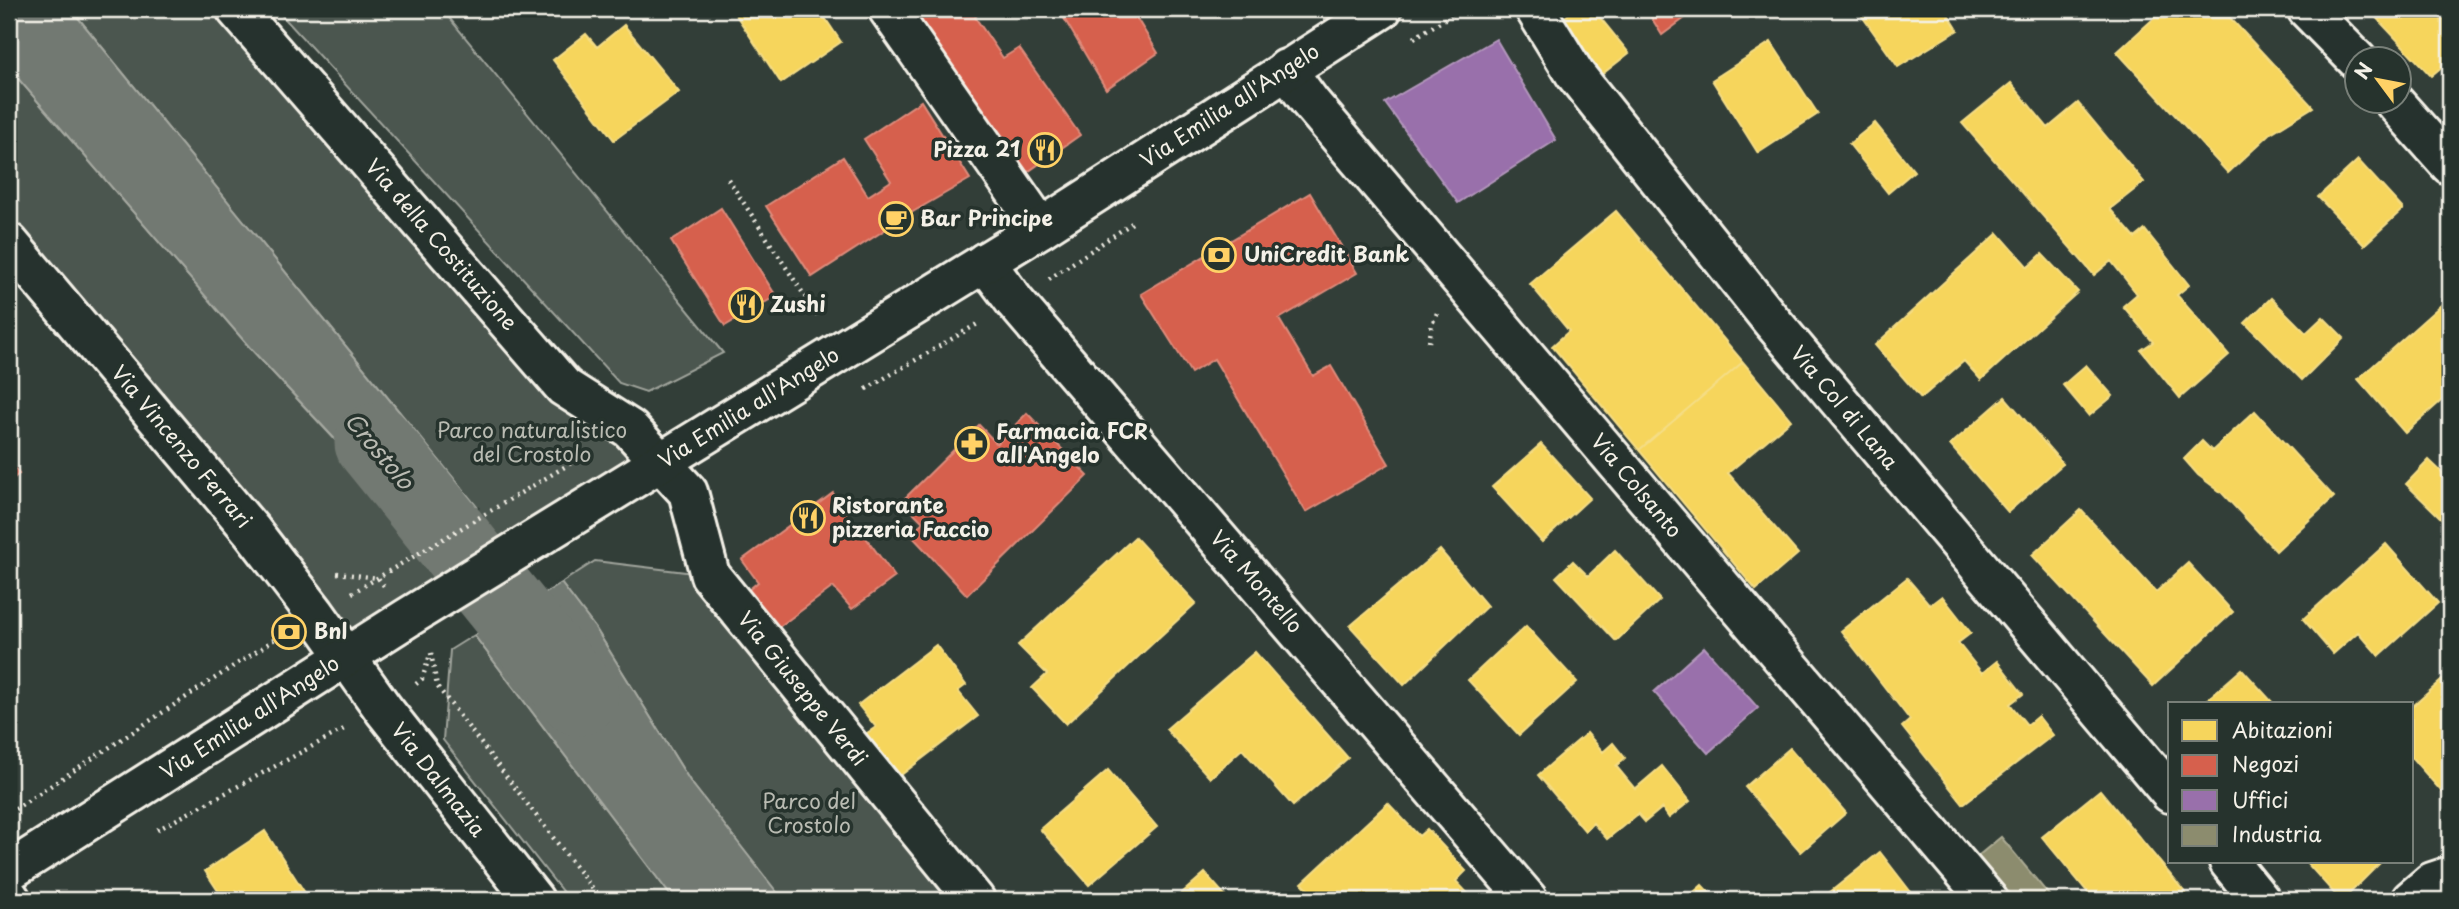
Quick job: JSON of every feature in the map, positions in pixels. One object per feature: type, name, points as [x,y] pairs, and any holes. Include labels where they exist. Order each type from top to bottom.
[{"type":"street","name":"Via della Costituzione","points":[[236,9],[564,387],[630,429],[660,462]]},
{"type":"street","points":[[888,9],[1041,228]]},
{"type":"street","name":"Via Emilia all'Angelo","points":[[9,871],[414,614],[1041,228],[1382,9]]},
{"type":"street","name":"Via Col di Lana","points":[[1535,9],[1575,74],[1770,319],[2168,791]]},
{"type":"street","points":[[2307,9],[2344,47]]},
{"type":"street","name":"Via Colsanto","points":[[1286,69],[1319,113],[1987,900]]},
{"type":"street","points":[[2407,116],[2450,164]]},
{"type":"street","name":"Via Vincenzo Ferrari","points":[[9,243],[202,471],[315,613],[345,657]]},
{"type":"street","name":"Via Montello","points":[[985,262],[1016,302],[1528,900]]},
{"type":"street","name":"Via Giuseppe Verdi","points":[[660,462],[688,492],[710,575],[975,900]]},
{"type":"street","name":"Via Dalmazia","points":[[345,657],[382,708],[534,900]]},
{"type":"street","points":[[2230,864],[2260,900]]},
{"type":"street","points":[[2411,900],[2432,882],[2450,876]]},
{"type":"path","points":[[728,179],[819,317]]},
{"type":"path","points":[[1429,342],[1432,324]]},
{"type":"path","points":[[9,813],[315,613],[540,481]]},
{"type":"path","points":[[378,578],[414,614]]},
{"type":"path","points":[[149,835],[382,708],[422,679],[431,651],[437,686],[601,900]]},
{"type":"green space","name":"Parco naturalistico del Crostolo","points":[[71,9],[252,9],[661,462],[345,657],[9,243],[9,68],[251,349],[426,538],[477,507]]},
{"type":"green space","points":[[276,9],[442,9],[723,353],[646,392],[619,383]]},
{"type":"green space","name":"Parco del Crostolo","points":[[595,561],[710,575],[975,900],[782,900],[690,781],[596,629],[561,583]]},
{"type":"green space","points":[[474,635],[674,900],[569,900],[443,740],[450,650]]},
{"type":"water","points":[[9,9],[71,9],[477,507],[427,538],[251,349],[9,68]]},
{"type":"water","points":[[561,583],[596,629],[690,781],[783,900],[674,900],[474,635]]},
{"type":"pier","points":[[480,506],[479,510],[428,541],[423,540]]},
{"type":"pier","points":[[561,579],[563,581],[471,636],[473,632]]},
{"type":"building: Abitazioni","points":[[732,9],[819,9],[841,42],[781,83]]},
{"type":"building: Abitazioni","points":[[1570,9],[1599,9],[1598,15],[1629,53],[1596,79],[1552,27],[1570,13]]},
{"type":"building: Abitazioni","points":[[1857,9],[1945,9],[1958,30],[1898,67]]},
{"type":"building: Abitazioni","points":[[2164,9],[2222,9],[2313,107],[2271,133],[2228,173],[2117,52]]},
{"type":"building: Abitazioni","points":[[2368,9],[2450,9],[2450,60],[2431,76],[2414,58],[2414,46],[2403,46]]},
{"type":"building: Abitazioni","points":[[624,25],[679,92],[614,140],[553,60],[586,34],[597,47]]},
{"type":"building: Abitazioni","points":[[1771,42],[1818,114],[1758,153],[1712,80]]},
{"type":"building: Abitazioni","points":[[2011,83],[2048,128],[2078,103],[2144,182],[2110,209],[2135,238],[2145,230],[2189,285],[2177,295],[2229,355],[2180,398],[2141,350],[2153,342],[2123,306],[2137,294],[2111,261],[2094,275],[1962,123]]},
{"type":"building: Abitazioni","points":[[1875,123],[1914,171],[1888,193],[1849,144]]},
{"type":"building: Abitazioni","points":[[2358,160],[2403,209],[2364,245],[2318,197]]},
{"type":"building: Abitazioni","points":[[1616,211],[1743,362],[1639,450],[1552,346],[1569,331],[1530,284]]},
{"type":"building: Abitazioni","points":[[1998,233],[2028,267],[2042,254],[2078,292],[1981,380],[1964,361],[1921,398],[1875,345]]},
{"type":"building: Abitazioni","points":[[2450,297],[2450,393],[2405,433],[2358,379]]},
{"type":"building: Abitazioni","points":[[2271,298],[2306,333],[2323,317],[2344,338],[2302,380],[2245,323]]},
{"type":"building: Abitazioni","points":[[1743,362],[1791,420],[1728,473],[1798,554],[1756,590],[1639,450]]},
{"type":"building: Abitazioni","points":[[2086,365],[2113,396],[2089,416],[2063,385]]},
{"type":"building: Abitazioni","points":[[2005,397],[2063,464],[2008,512],[1950,445]]},
{"type":"building: Abitazioni","points":[[2255,411],[2334,497],[2276,551],[2222,493],[2198,475],[2184,459],[2202,441],[2212,451]]},
{"type":"building: Abitazioni","points":[[1541,444],[1590,498],[1542,542],[1492,487]]},
{"type":"building: Abitazioni","points":[[2429,460],[2450,480],[2450,514],[2444,521],[2406,484]]},
{"type":"building: Abitazioni","points":[[2081,510],[2156,592],[2188,563],[2233,612],[2153,686],[2032,555]]},
{"type":"building: Abitazioni","points":[[1135,537],[1196,603],[1066,724],[1032,688],[1047,674],[1018,645]]},
{"type":"building: Abitazioni","points":[[2386,544],[2438,603],[2379,656],[2358,632],[2333,654],[2303,619]]},
{"type":"building: Abitazioni","points":[[1440,550],[1487,606],[1404,685],[1350,626]]},
{"type":"building: Abitazioni","points":[[1615,550],[1660,600],[1616,641],[1556,577],[1573,561],[1588,576]]},
{"type":"building: Abitazioni","points":[[1907,578],[1930,605],[1942,596],[1971,633],[1958,643],[1982,673],[1997,661],[2023,694],[2010,704],[2027,725],[2038,716],[2053,735],[1963,804],[1902,727],[1910,720],[1841,631]]},
{"type":"building: Abitazioni","points":[[1526,626],[1577,682],[1519,735],[1468,680]]},
{"type":"building: Abitazioni","points":[[936,645],[966,685],[958,691],[978,716],[897,778],[864,735],[876,727],[858,705]]},
{"type":"building: Abitazioni","points":[[1255,652],[1348,758],[1293,806],[1242,749],[1210,778],[1166,729]]},
{"type":"building: Abitazioni","points":[[2242,669],[2272,702],[2204,702]]},
{"type":"building: Abitazioni","points":[[2450,673],[2450,801],[2414,760],[2414,705]]},
{"type":"building: Abitazioni","points":[[1587,733],[1603,752],[1613,743],[1625,758],[1616,766],[1635,789],[1662,766],[1690,801],[1669,818],[1662,808],[1645,822],[1638,814],[1607,839],[1593,823],[1585,831],[1538,775]]},
{"type":"building: Abitazioni","points":[[1790,748],[1846,813],[1801,852],[1745,787]]},
{"type":"building: Abitazioni","points":[[1108,770],[1157,827],[1089,885],[1040,829]]},
{"type":"building: Abitazioni","points":[[2100,790],[2191,900],[2094,900],[2042,837]]},
{"type":"building: Abitazioni","points":[[1388,803],[1419,836],[1427,829],[1466,871],[1456,881],[1474,900],[1318,900],[1302,883]]},
{"type":"building: Abitazioni","points":[[265,831],[305,893],[293,900],[224,900],[205,871]]},
{"type":"building: Abitazioni","points":[[1880,852],[1917,900],[1826,900],[1824,897]]},
{"type":"building: Abitazioni","points":[[2308,864],[2379,864],[2343,900],[2340,900]]},
{"type":"building: Abitazioni","points":[[1205,873],[1229,900],[1174,900]]},
{"type":"building: Abitazioni","points":[[1702,885],[1716,900],[1685,900]]},
{"type":"building: Negozi","points":[[905,9],[983,9],[975,17],[1003,58],[1019,48],[1080,135],[1022,176]]},
{"type":"building: Negozi","points":[[1074,9],[1131,9],[1158,53],[1106,89],[1062,15]]},
{"type":"building: Negozi","points":[[1646,9],[1697,9],[1662,35]]},
{"type":"building: Negozi","points":[[921,101],[970,179],[911,213],[812,277],[766,206],[843,157],[868,196],[891,181],[864,139]]},
{"type":"building: Negozi","points":[[1310,193],[1357,273],[1279,319],[1313,376],[1331,366],[1389,464],[1306,512],[1214,359],[1191,373],[1141,294]]},
{"type":"building: Negozi","points":[[721,208],[776,296],[725,326],[671,241]]},
{"type":"building: Negozi","points":[[1027,413],[1088,476],[967,595],[910,534],[923,522],[902,501],[979,425],[997,444]]},
{"type":"building: Negozi","points":[[9,460],[19,474],[9,482]]},
{"type":"building: Negozi","points":[[833,493],[895,577],[852,609],[833,587],[768,635],[740,597],[758,582],[742,560]]},
{"type":"building: Uffici","points":[[1496,39],[1556,140],[1458,203],[1385,103]]},
{"type":"building: Uffici","points":[[1704,647],[1758,708],[1708,753],[1654,692]]},
{"type":"building: Industria","points":[[2001,837],[2053,900],[2015,900],[1978,856]]},
{"type":"waterway","name":"Crostolo","points":[[374,443],[579,696]]},
{"type":"place","name":"Pizza 21","points":[[1045,150]]},
{"type":"place","name":"Bar Principe","points":[[896,219]]},
{"type":"place","name":"UniCredit Bank","points":[[1219,255]]},
{"type":"place","name":"Zushi","points":[[746,305]]},
{"type":"place","name":"Farmacia FCR all'Angelo","points":[[972,444]]},
{"type":"place","name":"Ristorante pizzeria Faccio","points":[[808,518]]},
{"type":"place","name":"Bnl","points":[[289,632]]}]
